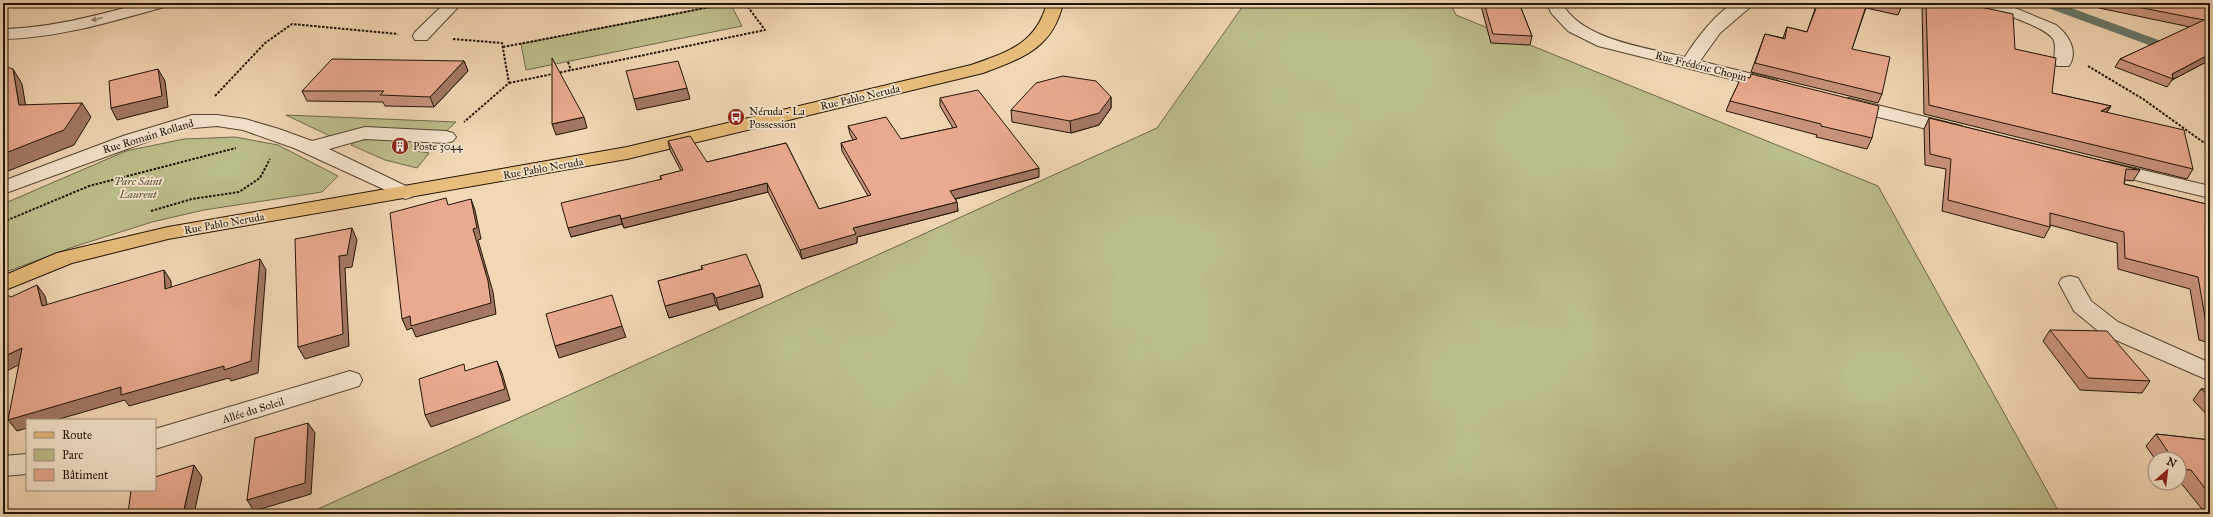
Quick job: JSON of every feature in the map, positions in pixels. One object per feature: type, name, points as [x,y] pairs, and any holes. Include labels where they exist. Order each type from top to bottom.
[{"type":"main road","name":"Rue Pablo Neruda","points":[[3,284],[65,258],[137,240],[627,153],[977,69],[1010,57],[1041,38],[1049,26],[1055,3]]},
{"type":"street","points":[[3,42],[24,34],[89,21],[162,3]]},
{"type":"street","points":[[421,36],[454,3]]},
{"type":"street","name":"Rue Frédéric Chopin","points":[[1554,3],[1558,11],[1574,26],[1604,42],[1789,88]]},
{"type":"street","points":[[1690,64],[1703,39],[1727,15],[1747,3]]},
{"type":"street","points":[[1989,3],[2048,27],[2057,33],[2062,39],[2063,58]]},
{"type":"street","points":[[3,34],[24,34]]},
{"type":"street","points":[[1835,100],[1972,135]]},
{"type":"street","name":"Rue Romain Rolland","points":[[3,188],[106,148],[192,121],[215,120],[252,127],[283,137],[406,193]]},
{"type":"street","points":[[309,148],[365,133],[446,137]]},
{"type":"street","points":[[2095,165],[2210,192]]},
{"type":"street","points":[[2070,283],[2082,306],[2110,328],[2210,373]]},
{"type":"street","name":"Allée du Soleil","points":[[156,439],[350,380]]},
{"type":"street","points":[[3,466],[26,464]]},
{"type":"path","points":[[503,47],[731,3]]},
{"type":"path","points":[[509,83],[765,30],[745,3]]},
{"type":"path","points":[[192,121],[265,43],[292,24],[502,43]]},
{"type":"path","points":[[2063,58],[2080,61],[2143,99],[2210,146]]},
{"type":"path","points":[[568,62],[571,70]]},
{"type":"path","points":[[147,212],[192,199],[239,192],[260,178],[283,137]]},
{"type":"path","points":[[3,222],[89,186],[146,170],[239,148]]},
{"type":"green space","points":[[730,3],[742,26],[526,70],[521,44]]},
{"type":"green space","points":[[1245,3],[1450,3],[1456,15],[1878,186],[2060,514],[307,514],[1157,128]]},
{"type":"green space","points":[[286,115],[456,122],[443,134],[332,137]]},
{"type":"green space","name":"Parc Saint Laurent","points":[[235,137],[278,145],[338,176],[322,192],[204,210],[152,222],[73,247],[3,273],[3,204],[126,151],[184,139]]},
{"type":"green space","points":[[369,138],[421,140],[416,151],[429,153],[417,168],[385,160],[351,145],[358,140]]},
{"type":"building","points":[[1484,3],[1519,3],[1532,36],[1493,34]]},
{"type":"building","points":[[1818,3],[1867,3],[1852,49],[1890,57],[1882,94],[1755,63],[1765,34],[1785,39],[1787,27],[1807,32]]},
{"type":"building","points":[[1889,3],[1903,3],[1902,6]]},
{"type":"building","points":[[1926,3],[1962,3],[2013,14],[2015,49],[2056,58],[2052,93],[2111,106],[2101,111],[2184,130],[2193,169],[1929,105]]},
{"type":"building","points":[[2117,3],[2199,3],[2210,5],[2210,54],[2172,74],[2173,79],[2120,59],[2204,20]]},
{"type":"building","points":[[552,58],[584,117],[552,124]]},
{"type":"building","points":[[332,59],[464,61],[430,97],[380,95],[384,91],[302,91]]},
{"type":"building","points":[[678,61],[687,88],[634,99],[626,71]]},
{"type":"building","points":[[3,66],[13,69],[19,105],[82,103],[64,130],[3,154]]},
{"type":"building","points":[[158,69],[162,96],[111,108],[109,81]]},
{"type":"building","points":[[1751,74],[1879,106],[1872,138],[1821,126],[1821,124],[1730,101],[1742,76],[1750,78]]},
{"type":"building","points":[[1063,76],[1096,81],[1111,97],[1099,113],[1070,121],[1011,110],[1036,83]]},
{"type":"building","points":[[978,90],[1039,168],[950,191],[957,202],[853,228],[856,234],[800,250],[767,183],[621,219],[620,215],[568,228],[561,203],[662,179],[660,176],[683,170],[668,141],[690,136],[707,162],[786,143],[819,209],[871,195],[841,143],[857,139],[848,126],[886,117],[901,139],[957,127],[940,98]]},
{"type":"building","points":[[1929,118],[2140,170],[2126,169],[2124,184],[2210,205],[2210,330],[2207,329],[2198,277],[2125,258],[2124,232],[2050,213],[2050,227],[1948,200],[1951,159],[1930,154]]},
{"type":"building","points":[[446,198],[448,205],[471,199],[477,228],[473,229],[488,281],[491,303],[411,326],[410,316],[402,319],[390,213]]},
{"type":"building","points":[[352,228],[347,255],[339,256],[343,334],[298,347],[295,239]]},
{"type":"building","points":[[746,254],[760,285],[716,298],[713,293],[665,306],[658,281],[703,269],[701,266]]},
{"type":"building","points":[[260,259],[251,361],[224,370],[224,366],[121,395],[121,387],[8,420],[22,348],[3,357],[3,297],[7,295],[11,297],[37,285],[42,306],[164,270],[165,289]]},
{"type":"building","points":[[612,295],[622,326],[555,346],[546,314]]},
{"type":"building","points":[[2050,330],[2107,331],[2150,381],[2088,378]]},
{"type":"building","points":[[497,361],[505,389],[425,415],[419,379],[464,364],[465,371]]},
{"type":"building","points":[[2201,389],[2210,389],[2210,397]]},
{"type":"building","points":[[308,423],[305,483],[247,500],[255,438]]},
{"type":"building","points":[[2156,434],[2210,440],[2210,495],[2191,470],[2187,470],[2187,451],[2168,451]]},
{"type":"building","points":[[194,465],[183,514],[128,514],[131,491],[156,491],[156,477]]},
{"type":"waterway","points":[[2046,3],[2166,47]]},
{"type":"place","name":"Néruda - La Possession","points":[[736,117]]},
{"type":"place","name":"Poste 3044","points":[[400,146]]}]
